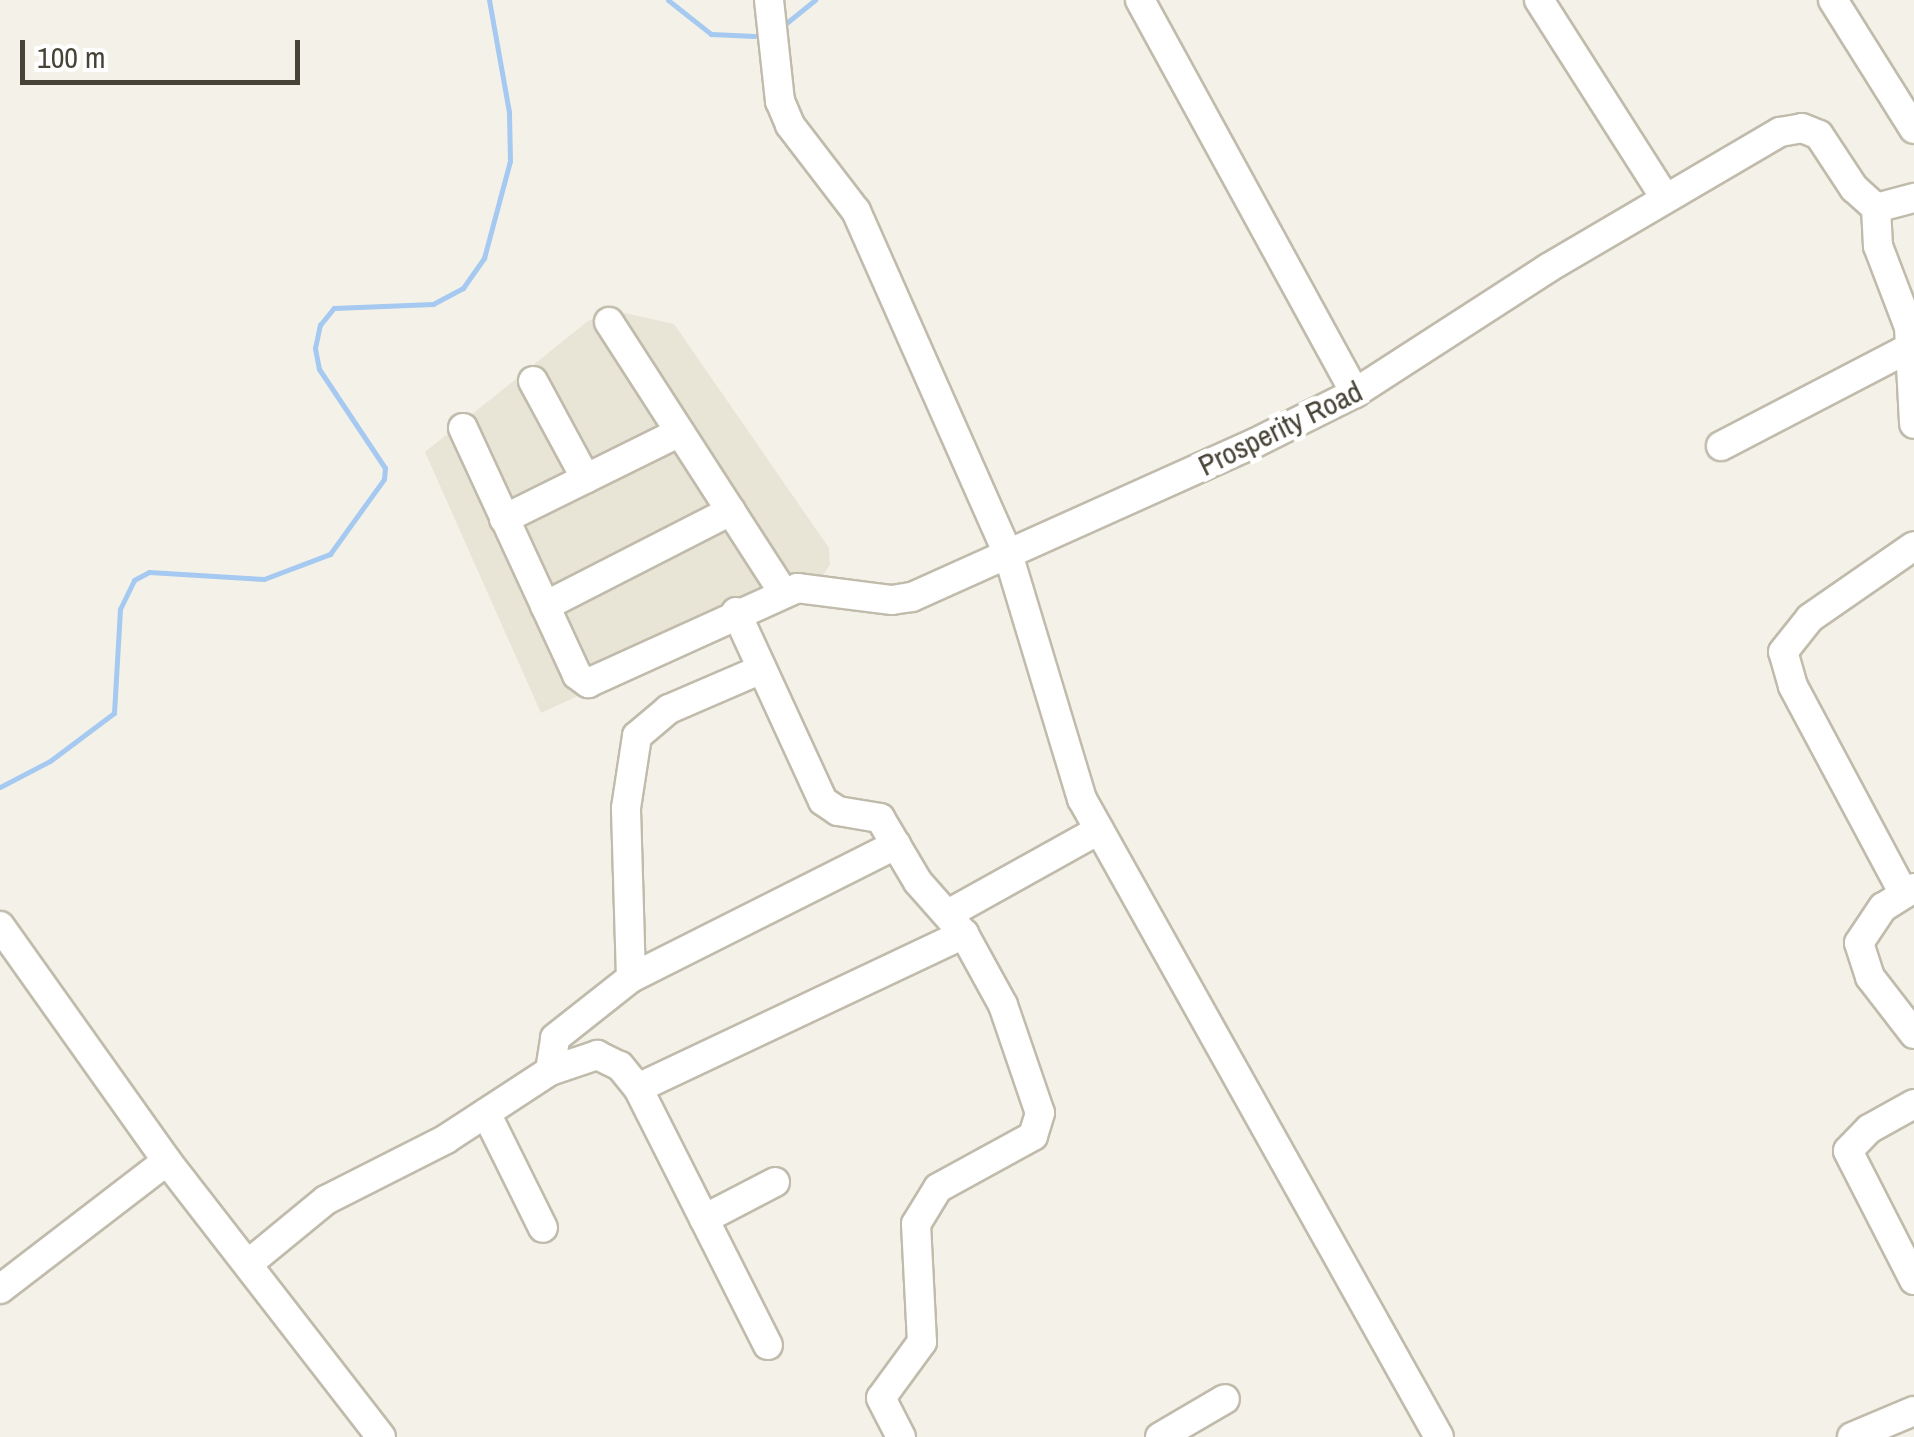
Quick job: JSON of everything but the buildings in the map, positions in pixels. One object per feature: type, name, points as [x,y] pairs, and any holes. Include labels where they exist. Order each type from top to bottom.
[{"type":"street","points":[[769,0],[774,70],[790,124],[856,212],[1008,554],[1063,751],[1099,830],[1439,1437]]},
{"type":"street","points":[[1140,0],[1355,393]]},
{"type":"street","points":[[1539,0],[1665,198]]},
{"type":"street","points":[[1833,0],[1914,129]]},
{"type":"street","name":"Prosperity Road","points":[[545,606],[584,683],[783,592],[818,586],[892,600],[1008,554],[1355,393],[1665,198],[1768,138],[1802,128],[1819,135],[1854,188],[1876,208]]},
{"type":"street","points":[[1914,198],[1876,208],[1878,246],[1904,304],[1911,346],[1914,424]]},
{"type":"street","points":[[609,322],[783,592]]},
{"type":"street","points":[[1721,446],[1911,346]]},
{"type":"street","points":[[533,382],[586,478]]},
{"type":"street","points":[[463,428],[545,606],[731,511]]},
{"type":"street","points":[[504,519],[680,432]]},
{"type":"street","points":[[1914,546],[1810,618],[1783,652],[1792,686],[1909,891],[1867,924],[1859,943],[1870,977],[1914,1034]]},
{"type":"street","points":[[736,612],[823,801],[838,811],[880,818],[956,924],[1003,1005],[1040,1123],[1033,1136],[938,1188],[916,1224],[922,1342],[881,1398],[901,1437]]},
{"type":"street","points":[[631,978],[626,808],[637,736],[669,710],[762,670]]},
{"type":"street","points":[[638,1088],[956,924],[1099,830]]},
{"type":"street","points":[[550,1070],[556,1038],[631,978],[896,845]]},
{"type":"street","points":[[0,926],[167,1161],[381,1437]]},
{"type":"street","points":[[251,1268],[326,1200],[408,1162],[550,1070],[597,1055],[620,1066],[638,1088],[768,1345]]},
{"type":"street","points":[[1914,1104],[1868,1129],[1848,1151],[1914,1280]]},
{"type":"street","points":[[486,1113],[543,1228]]},
{"type":"street","points":[[0,1290],[167,1161]]},
{"type":"street","points":[[704,1219],[775,1182]]},
{"type":"street","points":[[251,1268],[295,1248]]},
{"type":"street","points":[[1160,1437],[1225,1399]]},
{"type":"street","points":[[1852,1437],[1914,1411]]},
{"type":"shaded area","points":[[616,311],[674,324],[829,548],[830,564],[822,578],[790,598],[541,713],[425,452],[588,321]]},
{"type":"waterway","points":[[0,787],[50,761],[114,713],[120,609],[134,580],[149,572],[264,579],[330,554],[384,479],[385,468],[319,369],[315,348],[320,325],[334,308],[433,304],[463,288],[484,258],[510,161],[509,112],[489,0]]},
{"type":"waterway","points":[[668,0],[711,34],[755,36]]},
{"type":"waterway","points":[[784,25],[815,0]]}]
